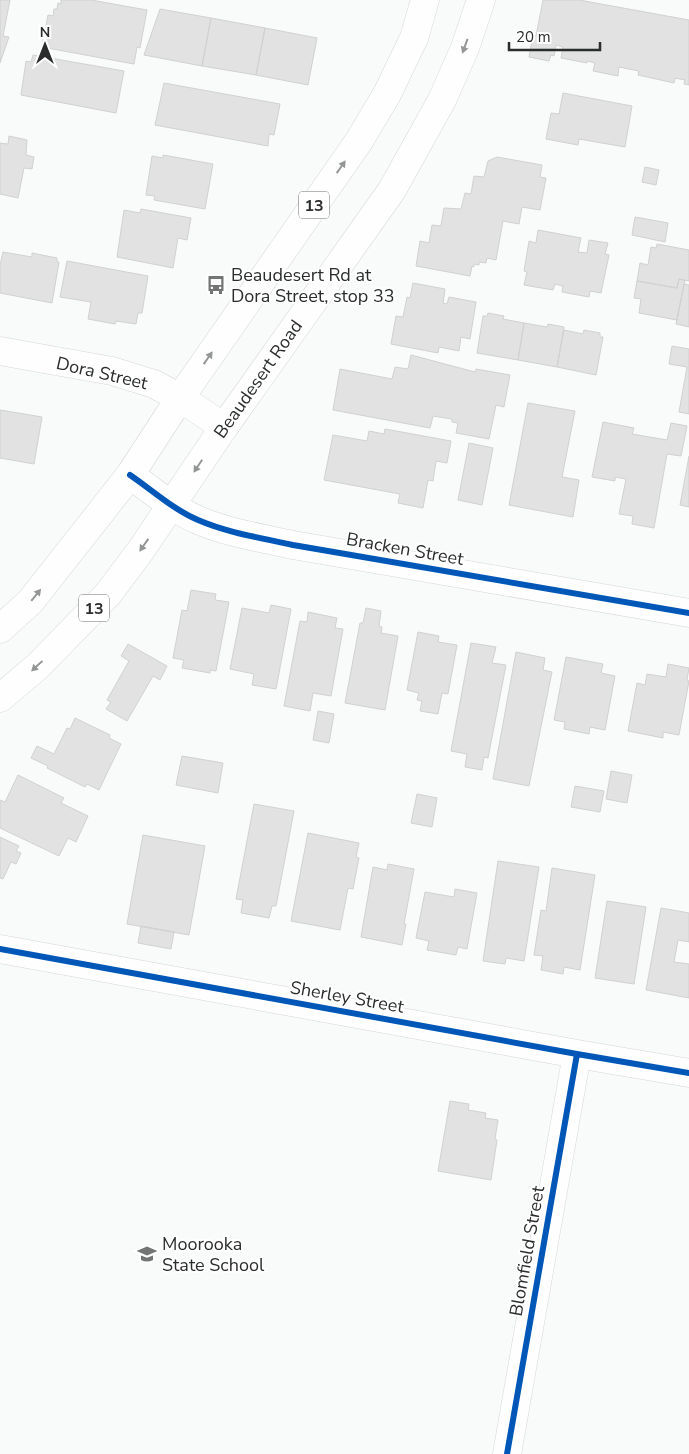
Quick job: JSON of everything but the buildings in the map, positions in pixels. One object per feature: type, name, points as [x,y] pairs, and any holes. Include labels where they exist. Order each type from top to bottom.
[{"type":"main road","name":"Beaudesert Road","points":[[0,698],[38,666],[108,594],[392,190],[442,100],[466,48],[481,0]]},
{"type":"main road","name":"13","points":[[0,628],[30,602],[130,475],[180,398],[359,141],[387,94],[414,38],[420,1]]},
{"type":"main road","name":"Dora Street","points":[[0,351],[112,371],[154,384],[180,398],[224,427]]},
{"type":"main road","name":"Bracken Street","points":[[130,475],[172,505],[198,520],[230,530],[293,545],[689,613]]},
{"type":"main road","name":"Sherley Street","points":[[0,949],[577,1054],[689,1072]]},
{"type":"main road","name":"Blomfield Street","points":[[507,1454],[577,1054]]},
{"type":"cycle path","points":[[130,475],[189,516],[209,525],[233,532],[293,545],[689,613]]},
{"type":"cycle path","points":[[0,949],[689,1073]]},
{"type":"cycle path","points":[[507,1454],[577,1054]]},
{"type":"place","name":"Beaudesert Rd at Dora Street, stop 33","points":[[216,285]]},
{"type":"place","name":"Moorooka State School","points":[[147,1254]]}]
